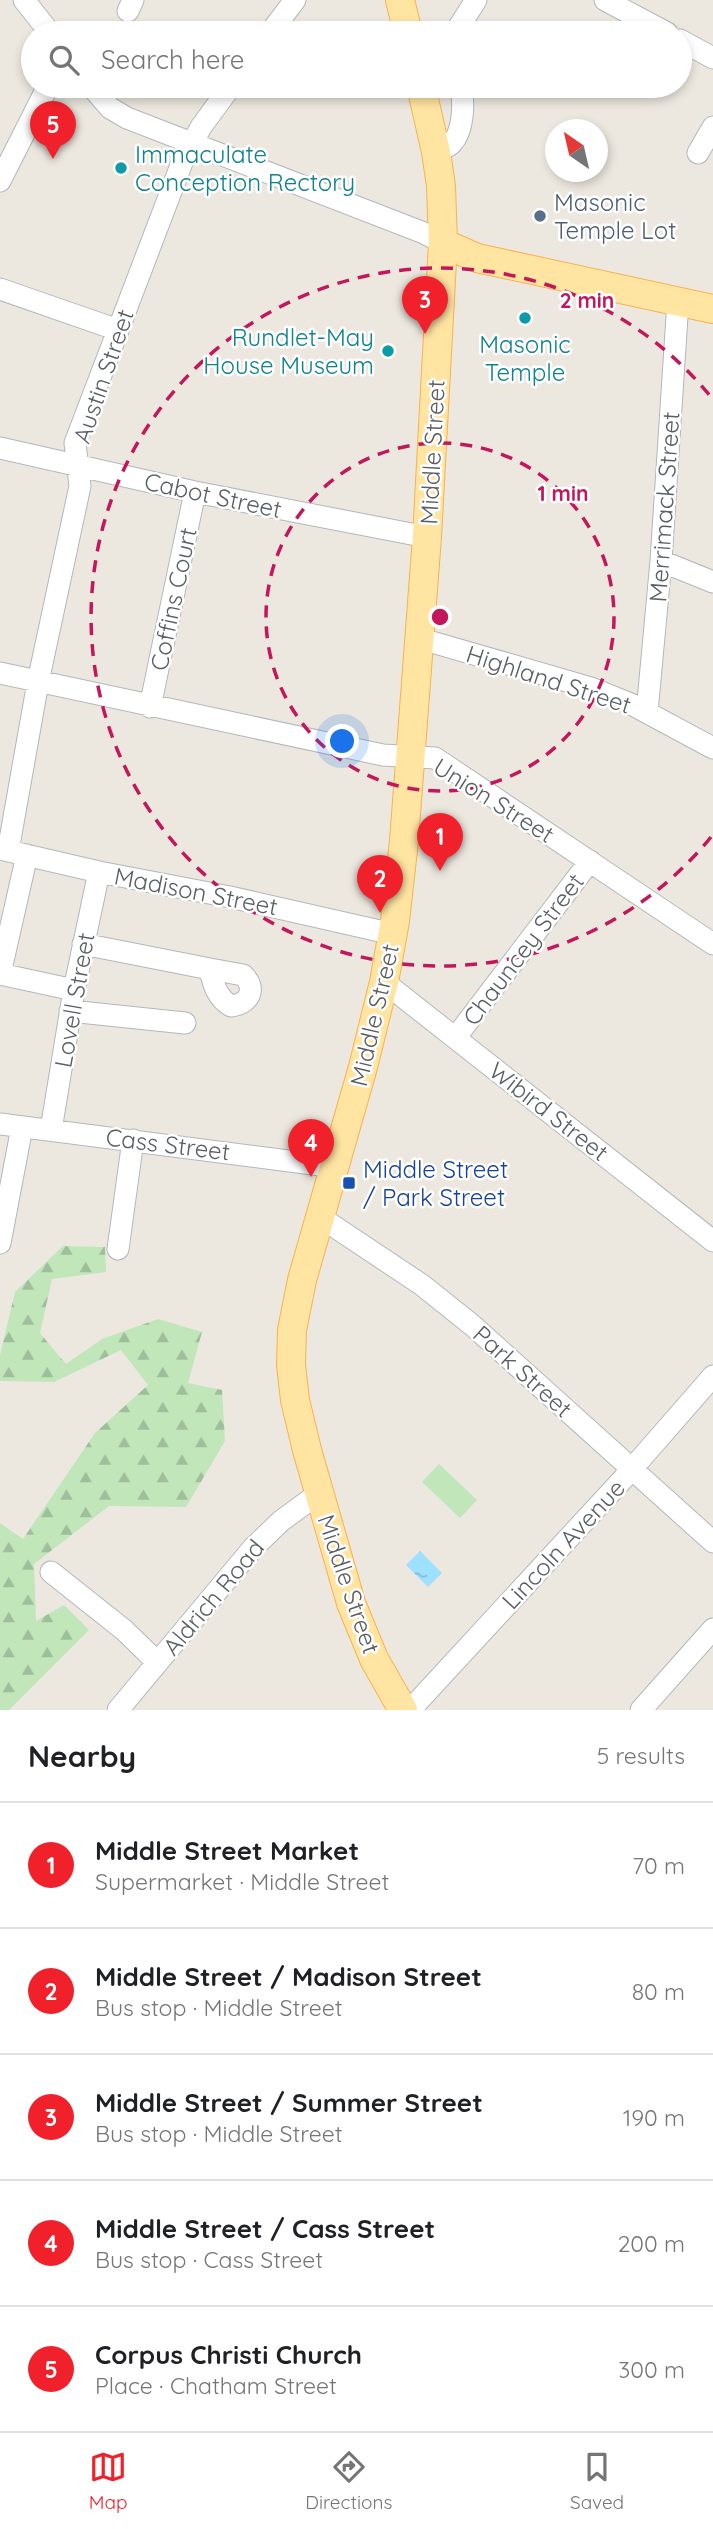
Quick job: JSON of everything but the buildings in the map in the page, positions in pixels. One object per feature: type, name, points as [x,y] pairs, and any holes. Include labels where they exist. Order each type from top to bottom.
[{"type":"main road","points":[[400,0],[405,21]]},
{"type":"main road","name":"Middle Street","points":[[403,1710],[363,1634],[338,1562],[295,1400],[290,1348],[294,1314],[336,1167],[384,982],[393,934],[411,757],[427,537],[443,243],[443,213],[436,152],[424,98]]},
{"type":"main road","points":[[443,243],[477,258],[713,309]]},
{"type":"street","points":[[24,0],[41,21]]},
{"type":"street","points":[[279,21],[295,0]]},
{"type":"street","points":[[463,21],[476,0]]},
{"type":"street","points":[[605,0],[644,21]]},
{"type":"street","points":[[692,47],[713,58]]},
{"type":"street","points":[[0,181],[42,98]]},
{"type":"street","points":[[100,98],[118,114],[424,233],[443,243]]},
{"type":"street","name":"Austin Street","points":[[72,1001],[0,974],[12,852],[38,682],[80,486],[75,443],[191,144],[223,98]]},
{"type":"street","points":[[436,152],[452,144],[460,127],[462,98]]},
{"type":"street","points":[[698,153],[713,127]]},
{"type":"street","points":[[0,289],[118,330]]},
{"type":"street","name":"Merrimack Street","points":[[647,712],[661,561],[678,301]]},
{"type":"street","name":"Cabot Street","points":[[0,448],[195,492],[427,537]]},
{"type":"street","name":"Coffins Court","points":[[150,706],[195,492]]},
{"type":"street","points":[[661,561],[713,582]]},
{"type":"street","name":"Highland Street","points":[[418,638],[591,688],[647,712],[713,748]]},
{"type":"street","name":"Union Street","points":[[0,673],[383,755],[435,758],[713,944]]},
{"type":"street","name":"Madison Street","points":[[12,852],[393,934]]},
{"type":"street","name":"Chauncey Street","points":[[456,1037],[590,860]]},
{"type":"street","name":"Lovell Street","points":[[51,1130],[72,1001],[99,872]]},
{"type":"street","points":[[83,944],[210,969]]},
{"type":"street","name":"Wibird Street","points":[[384,982],[713,1241]]},
{"type":"street","points":[[72,1001],[185,1023]]},
{"type":"street","name":"Cass Street","points":[[0,1124],[336,1167]]},
{"type":"street","points":[[0,1243],[22,1127]]},
{"type":"street","points":[[118,1249],[133,1140]]},
{"type":"street","name":"Park Street","points":[[320,1217],[411,1278],[472,1325],[713,1542]]},
{"type":"street","name":"Lincoln Avenue","points":[[410,1710],[633,1468],[713,1376]]},
{"type":"street","name":"Aldrich Road","points":[[118,1710],[253,1548],[281,1521],[318,1494]]},
{"type":"street","points":[[51,1572],[124,1630],[158,1662]]},
{"type":"street","points":[[641,1710],[713,1629]]},
{"type":"green space","points":[[63,1246],[105,1247],[106,1272],[52,1279],[40,1333],[66,1364],[102,1339],[158,1319],[202,1332],[188,1383],[222,1390],[225,1441],[186,1507],[109,1506],[34,1564],[36,1621],[64,1605],[89,1630],[9,1710],[0,1710],[0,1523],[23,1539],[95,1433],[148,1385],[121,1350],[54,1382],[0,1381],[0,1355],[15,1292]]},
{"type":"green space","points":[[439,1464],[477,1500],[460,1518],[422,1482]]},
{"type":"water","points":[[420,1551],[442,1573],[428,1587],[406,1565]]},
{"type":"place","name":"Corpus Christi Church","points":[[53,159]]},
{"type":"place","name":"Immaculate Conception Rectory","points":[[121,168]]},
{"type":"place","name":"Masonic Temple Lot","points":[[540,216]]},
{"type":"place","name":"Masonic Temple","points":[[525,318]]},
{"type":"place","name":"Middle Street / Summer Street","points":[[425,334]]},
{"type":"place","name":"Rundlet-May House Museum","points":[[388,351]]},
{"type":"place","name":"Middle Street Market","points":[[440,871]]},
{"type":"place","name":"Middle Street / Madison Street","points":[[380,913]]},
{"type":"place","name":"Middle Street / Cass Street","points":[[311,1177]]},
{"type":"place","name":"Middle Street / Park Street","points":[[349,1183]]}]
